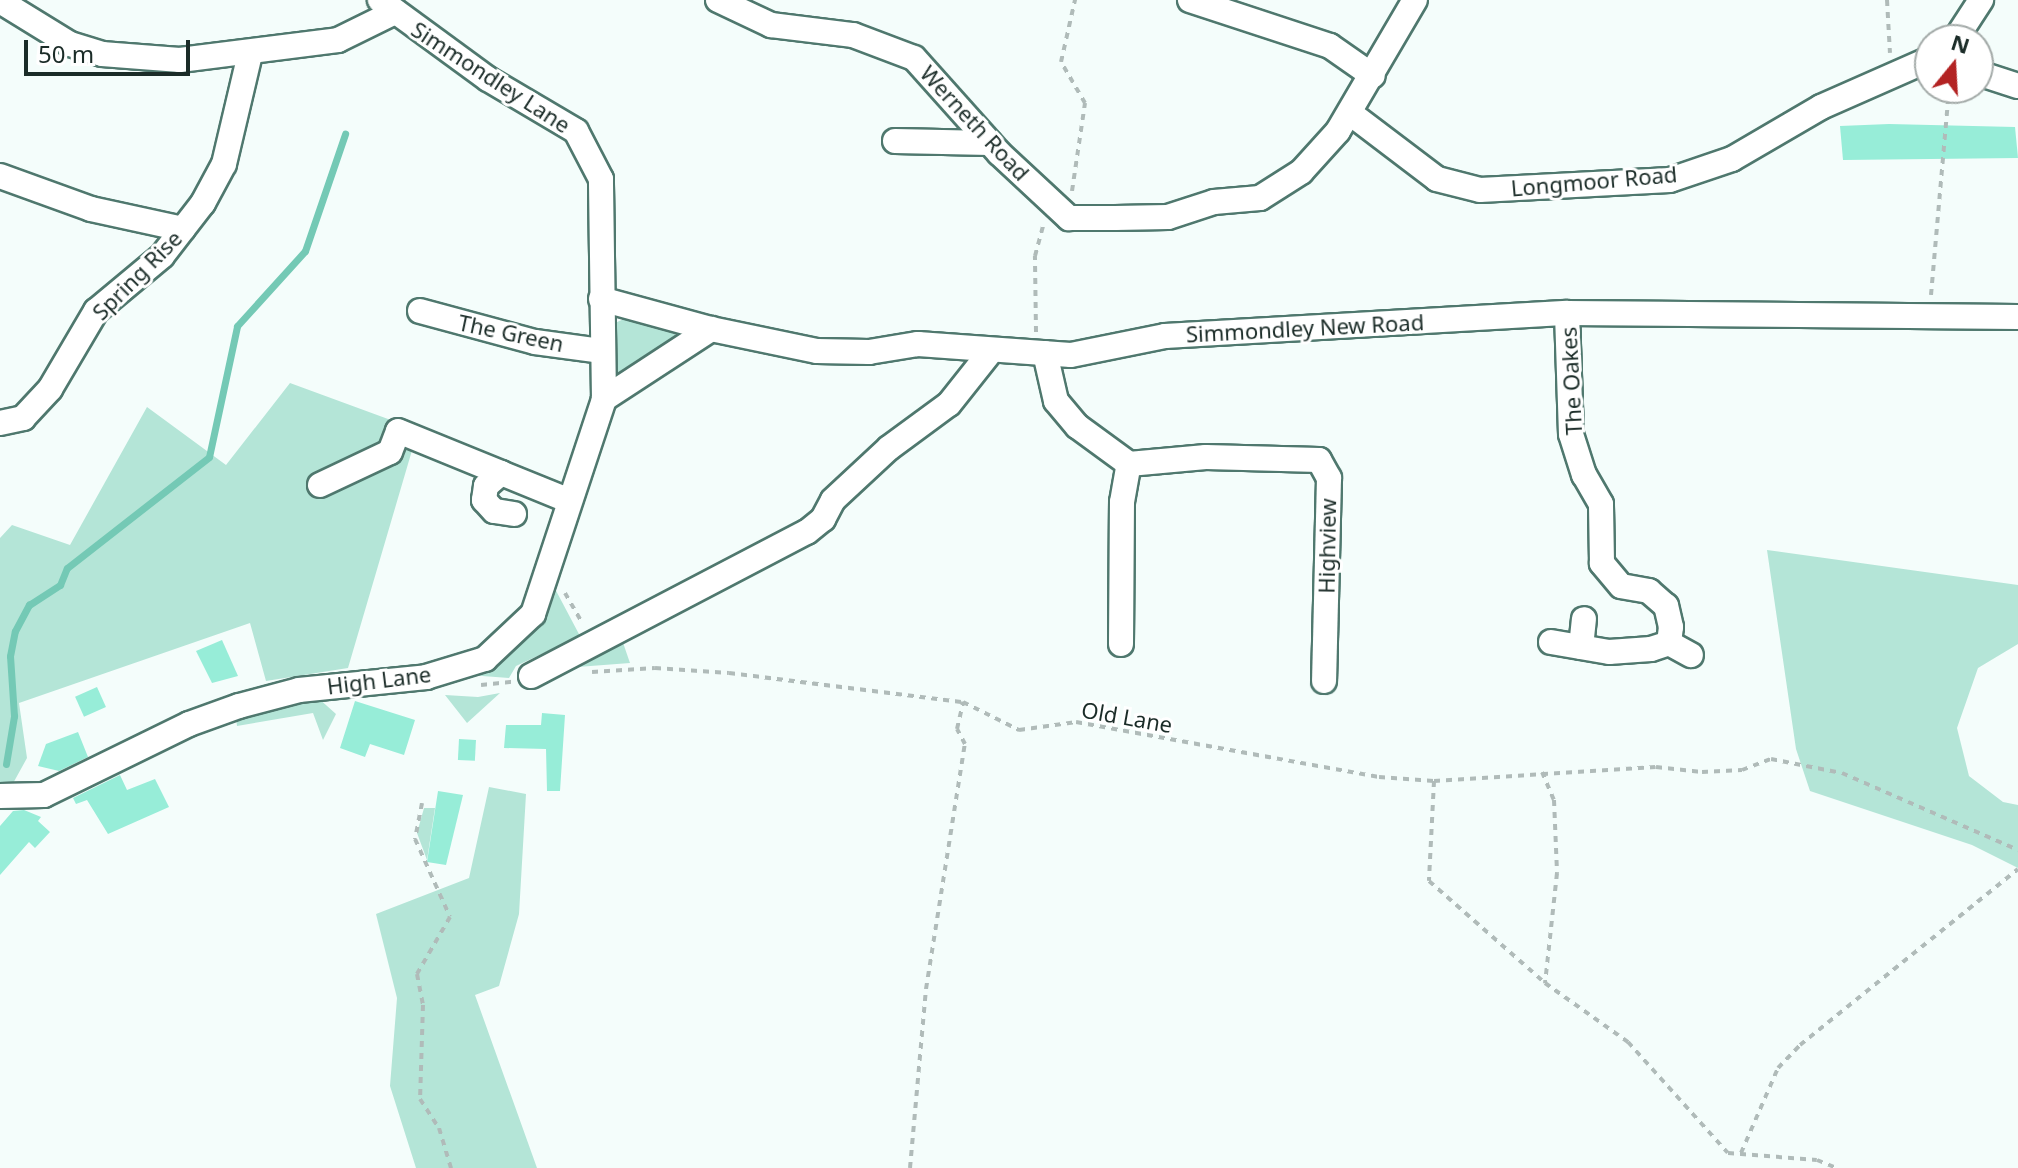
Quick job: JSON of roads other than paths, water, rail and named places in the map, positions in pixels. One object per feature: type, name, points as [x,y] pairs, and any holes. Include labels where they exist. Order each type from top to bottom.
[{"type":"street","name":"Werneth Road","points":[[718,0],[771,25],[853,35],[914,58],[990,143],[1069,218],[1168,217],[1214,202],[1260,198],[1301,172],[1350,113]]},
{"type":"street","points":[[1190,0],[1330,46],[1373,76]]},
{"type":"street","points":[[1350,113],[1415,0]]},
{"type":"street","points":[[1965,24],[1981,0]]},
{"type":"street","points":[[0,1],[70,44],[102,54],[180,60],[250,54],[338,40],[388,6]]},
{"type":"street","name":"Simmondley Lane","points":[[388,6],[488,79],[576,131],[601,179],[604,399]]},
{"type":"street","name":"Spring Rise","points":[[0,423],[23,418],[50,389],[96,311],[162,256],[183,229],[224,164],[250,54]]},
{"type":"street","name":"Longmoor Road","points":[[1350,113],[1437,179],[1480,190],[1670,180],[1732,159],[1891,72],[1914,64]]},
{"type":"street","points":[[1994,78],[2018,86]]},
{"type":"street","points":[[895,141],[990,143]]},
{"type":"street","points":[[0,176],[91,209],[183,229]]},
{"type":"street","name":"Simmondley New Road","points":[[601,299],[711,329],[817,351],[869,352],[918,344],[1071,355],[1165,336],[1567,313],[2018,317]]},
{"type":"street","name":"The Green","points":[[420,311],[535,342],[602,351]]},
{"type":"street","name":"The Oakes","points":[[1567,313],[1571,434],[1584,475],[1601,504],[1602,563],[1621,586],[1649,591],[1666,606],[1669,643]]},
{"type":"street","points":[[604,399],[711,329]]},
{"type":"street","points":[[531,676],[807,532],[823,519],[833,500],[889,448],[949,404],[991,351]]},
{"type":"street","points":[[1040,354],[1056,401],[1077,426],[1129,464],[1122,502],[1121,644]]},
{"type":"street","name":"High Lane","points":[[0,796],[44,795],[189,724],[239,706],[299,690],[426,677],[485,659],[533,614],[552,569],[570,501],[604,399]]},
{"type":"street","points":[[320,485],[390,452],[398,431],[570,501]]},
{"type":"street","name":"Highview","points":[[1129,464],[1185,457],[1319,460],[1329,478],[1324,681]]},
{"type":"street","points":[[501,473],[486,486],[484,500],[494,511],[514,514]]},
{"type":"street","points":[[1581,647],[1584,619]]},
{"type":"street","points":[[1551,642],[1609,652],[1669,643],[1691,655]]},
{"type":"waterway","points":[[6,764],[14,716],[10,656],[15,631],[29,605],[60,585],[67,568],[209,457],[237,326],[305,251],[345,134]]}]
